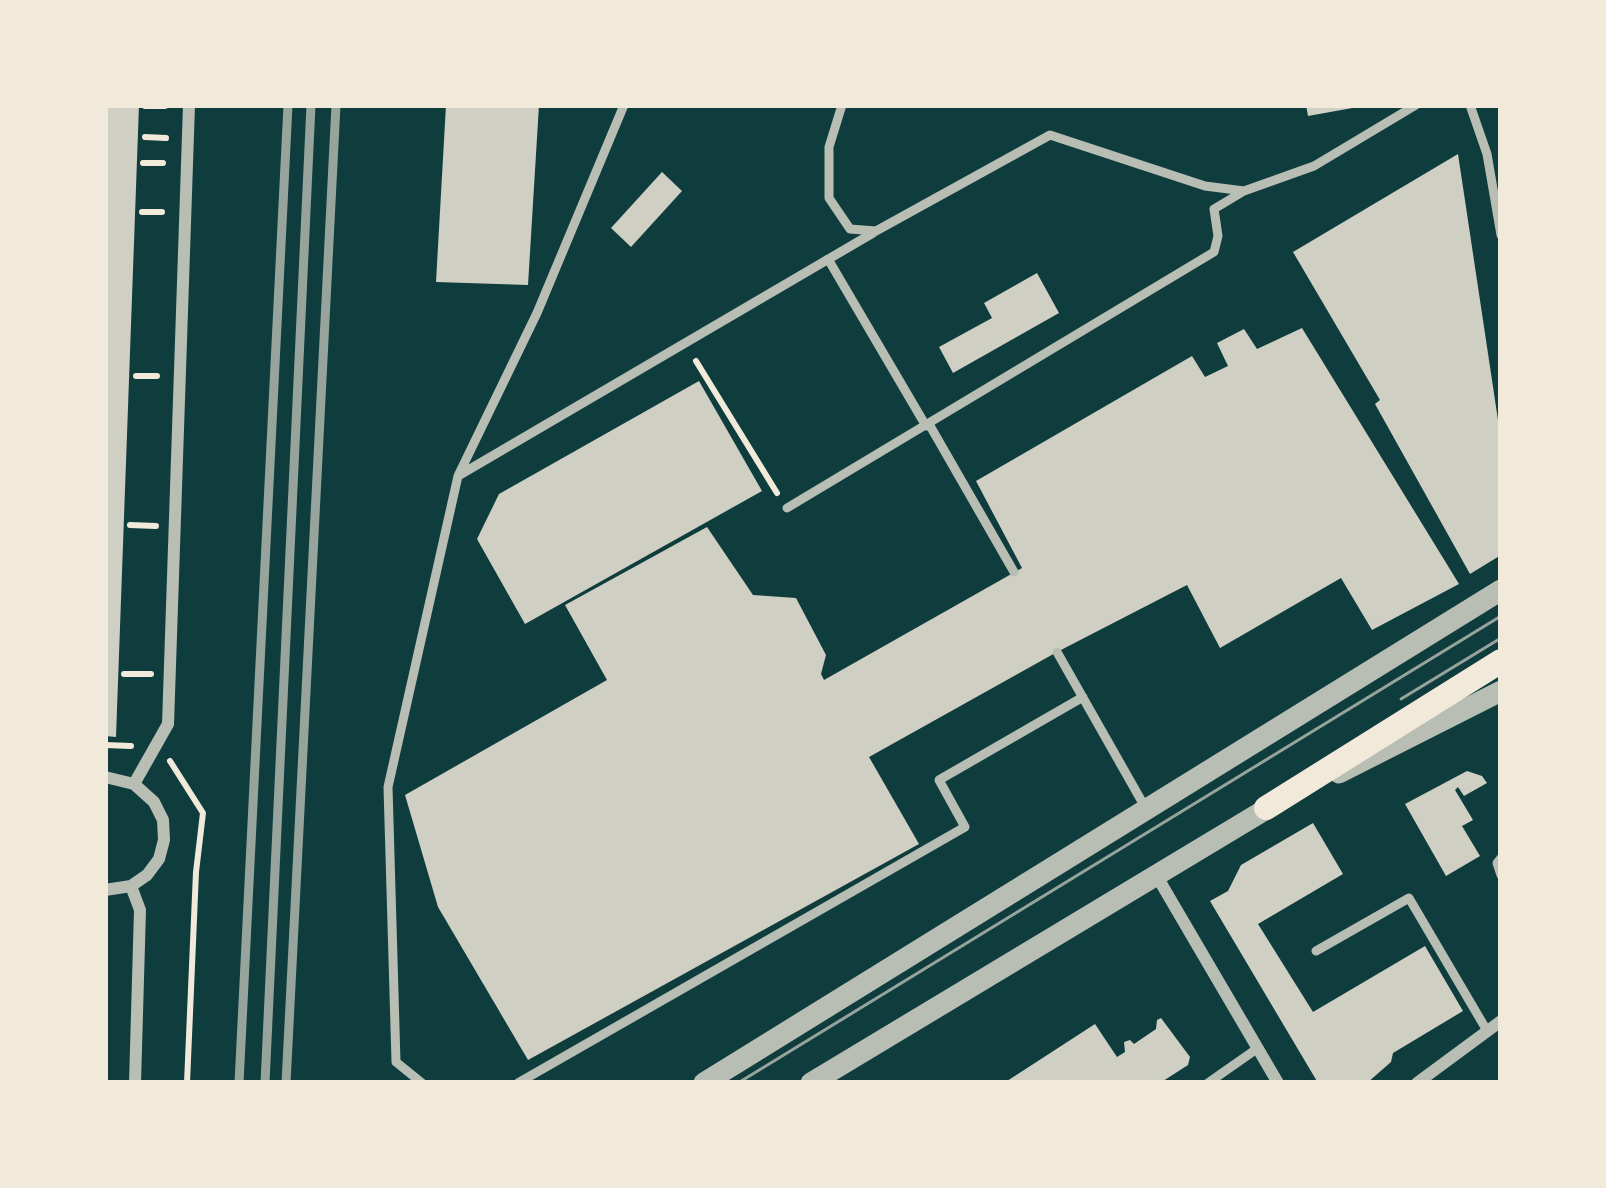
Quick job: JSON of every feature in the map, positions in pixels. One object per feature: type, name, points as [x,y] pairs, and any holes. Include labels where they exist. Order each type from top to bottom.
[{"type":"main road","points":[[1266,808],[1501,661]]},
{"type":"street","points":[[134,784],[168,724],[189,105]]},
{"type":"street","points":[[704,1083],[1501,590]]},
{"type":"street","points":[[811,1083],[1266,808],[1501,691]]},
{"type":"street","points":[[105,777],[134,784],[154,802],[163,820],[164,840],[159,859],[147,874],[131,886],[105,890]]},
{"type":"street","points":[[1155,873],[1278,1083]]},
{"type":"street","points":[[131,886],[140,910],[135,1083]]},
{"type":"street","points":[[1417,1083],[1501,1021]]},
{"type":"lane","points":[[422,1083],[396,1062],[388,787],[458,476],[537,313],[624,105]]},
{"type":"lane","points":[[842,105],[829,147],[829,198],[850,229],[876,231]]},
{"type":"lane","points":[[787,508],[1214,252],[1218,236],[1214,209],[1244,191],[1314,166],[1416,105]]},
{"type":"lane","points":[[1470,105],[1487,154],[1501,235]]},
{"type":"lane","points":[[458,476],[876,231],[1050,135],[1205,186],[1244,191]]},
{"type":"lane","points":[[828,259],[1014,572]]},
{"type":"lane","points":[[1057,652],[1148,812]]},
{"type":"lane","points":[[518,1083],[965,827],[939,780],[1083,697]]},
{"type":"lane","points":[[1501,858],[1497,863],[1501,875]]},
{"type":"lane","points":[[1316,951],[1408,898],[1486,1029]]},
{"type":"lane","points":[[1208,1083],[1258,1048]]},
{"type":"path","points":[[685,343],[787,508]]},
{"type":"path","points":[[155,750],[172,763],[203,813],[187,1083]]},
{"type":"building","points":[[105,105],[139,105],[116,737],[105,736]]},
{"type":"building","points":[[446,105],[539,105],[528,285],[436,282]]},
{"type":"building","points":[[1306,105],[1357,105],[1358,107],[1308,116]]},
{"type":"building","points":[[1458,154],[1501,440],[1501,555],[1470,574],[1375,404],[1380,400],[1293,252]]},
{"type":"building","points":[[662,172],[682,191],[631,247],[611,228]]},
{"type":"building","points":[[1037,273],[1059,313],[953,373],[939,347],[992,318],[984,303]]},
{"type":"building","points":[[1302,328],[1459,584],[1372,630],[1341,578],[1220,648],[1187,585],[869,757],[919,844],[528,1060],[438,907],[405,795],[607,680],[565,605],[707,527],[753,595],[796,598],[826,655],[824,680],[1022,568],[976,481],[1192,356],[1205,377],[1228,366],[1217,343],[1244,329],[1257,349]]},
{"type":"building","points":[[699,381],[762,491],[525,624],[477,539],[499,494]]},
{"type":"building","points":[[1467,771],[1487,783],[1464,796],[1458,787],[1455,790],[1473,820],[1462,826],[1480,856],[1446,876],[1405,804]]},
{"type":"building","points":[[1313,823],[1343,874],[1258,924],[1313,1012],[1425,946],[1463,1011],[1393,1053],[1391,1062],[1367,1083],[1318,1083],[1210,901],[1228,891],[1241,865]]},
{"type":"building","points":[[1161,1018],[1190,1057],[1188,1065],[1160,1083],[1004,1083],[1095,1024],[1117,1057],[1125,1052],[1124,1042],[1134,1044],[1156,1029]]},
{"type":"tram line","points":[[738,1083],[1501,616]]},
{"type":"tram line","points":[[1401,699],[1501,638]]},
{"type":"railway","points":[[239,1083],[288,105]]},
{"type":"railway","points":[[265,1083],[311,105]]},
{"type":"railway","points":[[286,1083],[336,105]]}]
